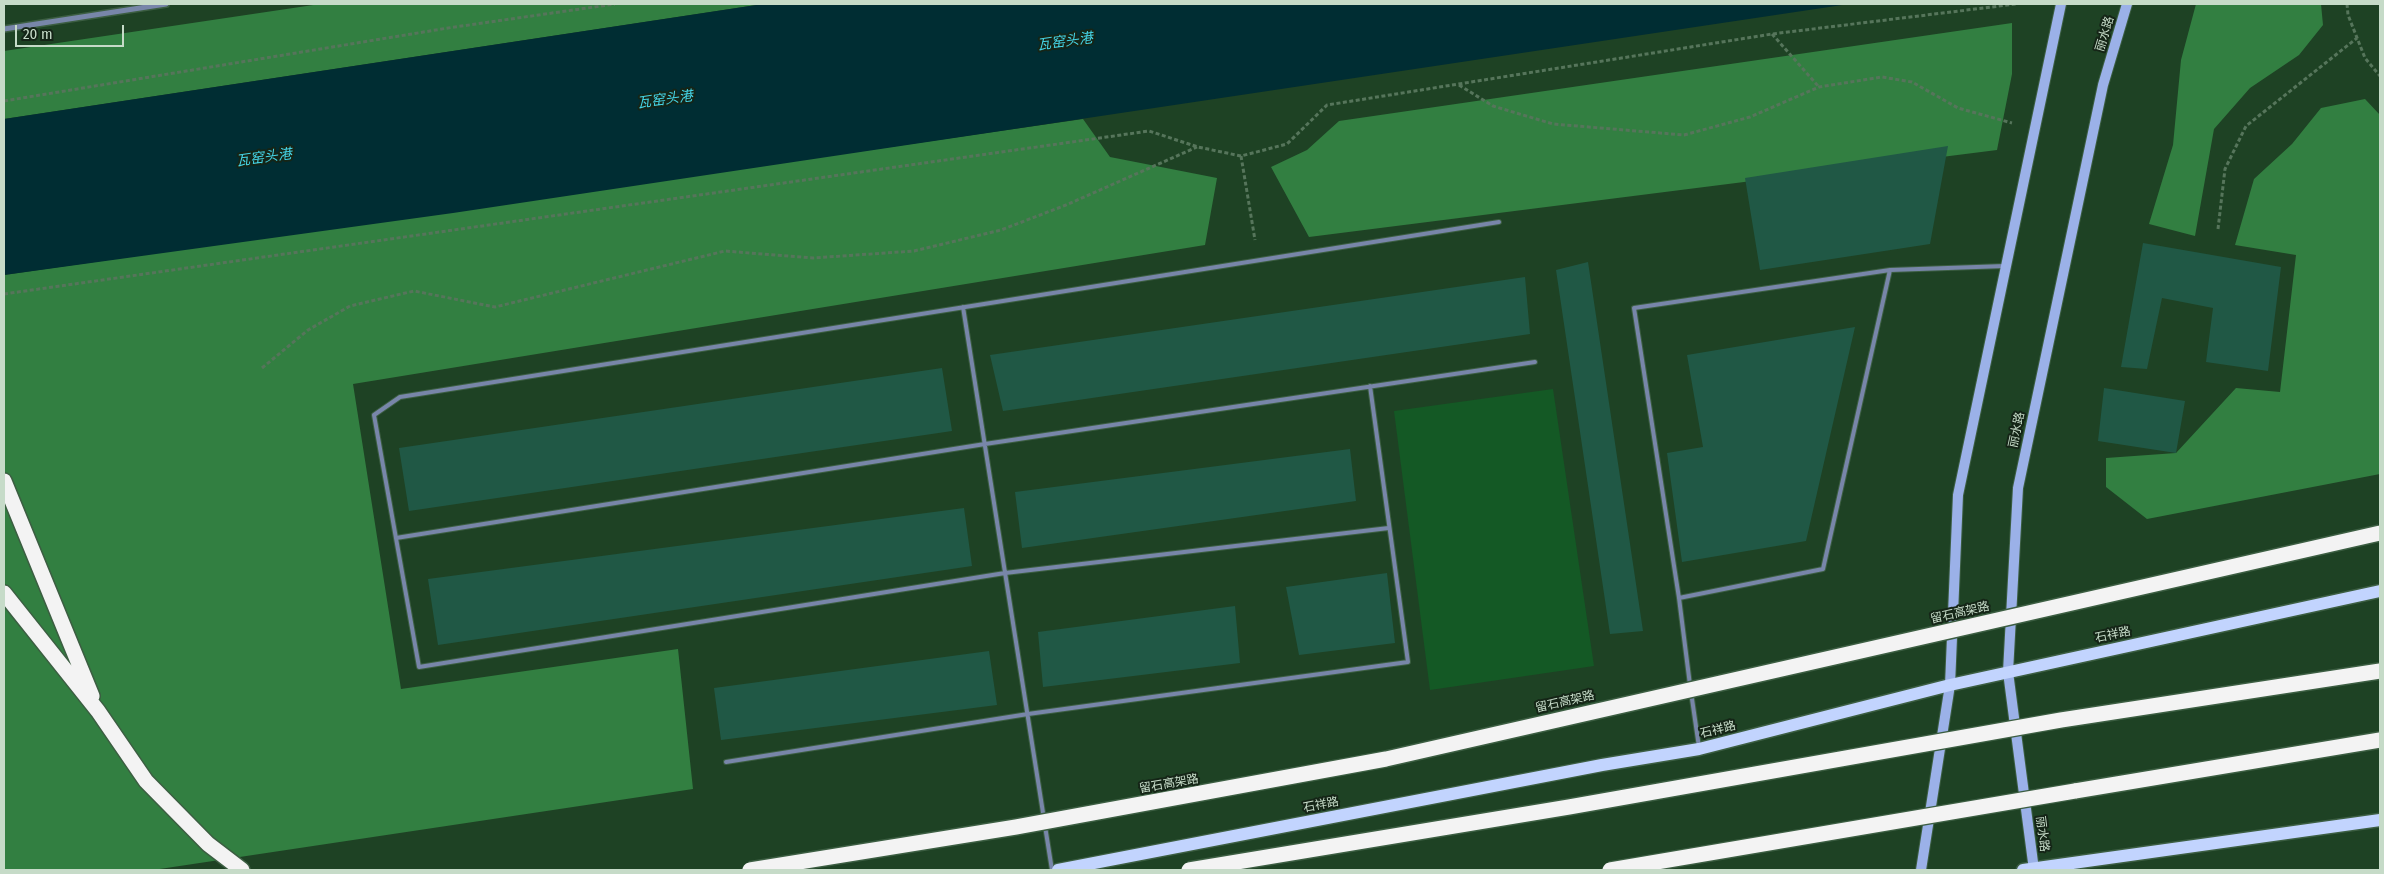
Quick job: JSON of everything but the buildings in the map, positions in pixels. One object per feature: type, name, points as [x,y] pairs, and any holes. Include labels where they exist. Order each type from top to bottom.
[{"type":"highway","points":[[4,481],[98,711]]},
{"type":"highway","name":"留石高架路","points":[[750,870],[1035,823],[1386,759],[2380,533]]},
{"type":"highway","points":[[4,593],[98,711],[146,781],[208,844],[242,870]]},
{"type":"highway","points":[[1189,870],[1569,807],[2062,720],[2380,671]]},
{"type":"highway","points":[[1610,870],[2380,741]]},
{"type":"main road","points":[[1921,870],[1950,685],[1958,495],[2062,4]]},
{"type":"main road","name":"丽水路","points":[[2030,870],[2008,672],[2018,488],[2103,85],[2127,4]]},
{"type":"main road","name":"石祥路","points":[[1058,870],[1602,765],[1699,750],[1950,685],[2380,591]]},
{"type":"main road","points":[[2030,870],[2380,820]]},
{"type":"street","points":[[4,29],[166,4]]},
{"type":"lane","points":[[1390,528],[1005,573],[420,666],[374,415],[400,397],[1499,222]]},
{"type":"lane","points":[[1699,750],[1679,598],[1634,308],[1890,270],[2005,266]]},
{"type":"lane","points":[[1679,598],[1823,569],[1890,270]]},
{"type":"lane","points":[[963,307],[1052,870]]},
{"type":"lane","points":[[396,538],[985,444],[1535,362]]},
{"type":"lane","points":[[726,762],[1028,714],[1408,662],[1370,386]]},
{"type":"path","points":[[4,101],[448,28],[615,4]]},
{"type":"path","points":[[4,294],[1149,131],[1198,147],[1241,156],[1287,144],[1327,105],[1772,34],[2016,4]]},
{"type":"path","points":[[2347,4],[2348,14],[2364,58],[2380,76]]},
{"type":"path","points":[[1772,34],[1819,87]]},
{"type":"path","points":[[2218,229],[2225,169],[2246,126],[2357,38]]},
{"type":"path","points":[[1459,85],[1493,106],[1553,124],[1684,135],[1750,117],[1819,87],[1882,77],[1912,82],[1958,108],[2035,129]]},
{"type":"path","points":[[262,368],[308,330],[350,306],[414,291],[495,307],[724,251],[813,258],[914,251],[1001,230],[1066,205],[1198,147]]},
{"type":"path","points":[[1241,156],[1258,260]]},
{"type":"green space","points":[[320,4],[763,4],[4,119],[4,51]]},
{"type":"green space","points":[[2196,4],[2321,4],[2323,25],[2299,55],[2250,88],[2214,129],[2195,236],[2149,224],[2173,145],[2181,60]]},
{"type":"green space","points":[[2012,23],[2012,74],[1997,150],[1309,237],[1271,167],[1307,150],[1339,121]]},
{"type":"green space","points":[[2365,99],[2380,115],[2380,474],[2147,519],[2106,487],[2106,458],[2176,453],[2236,388],[2280,392],[2296,255],[2235,245],[2254,179],[2292,144],[2321,108]]},
{"type":"green space","points":[[1083,119],[1110,157],[1217,178],[1205,245],[353,384],[401,689],[678,649],[693,789],[153,870],[4,870],[4,275]]},
{"type":"green space","points":[[1553,389],[1594,666],[1430,690],[1394,411]]},
{"type":"water","name":"瓦窑头港","points":[[763,4],[1849,4],[453,213],[4,275],[4,119]]}]
